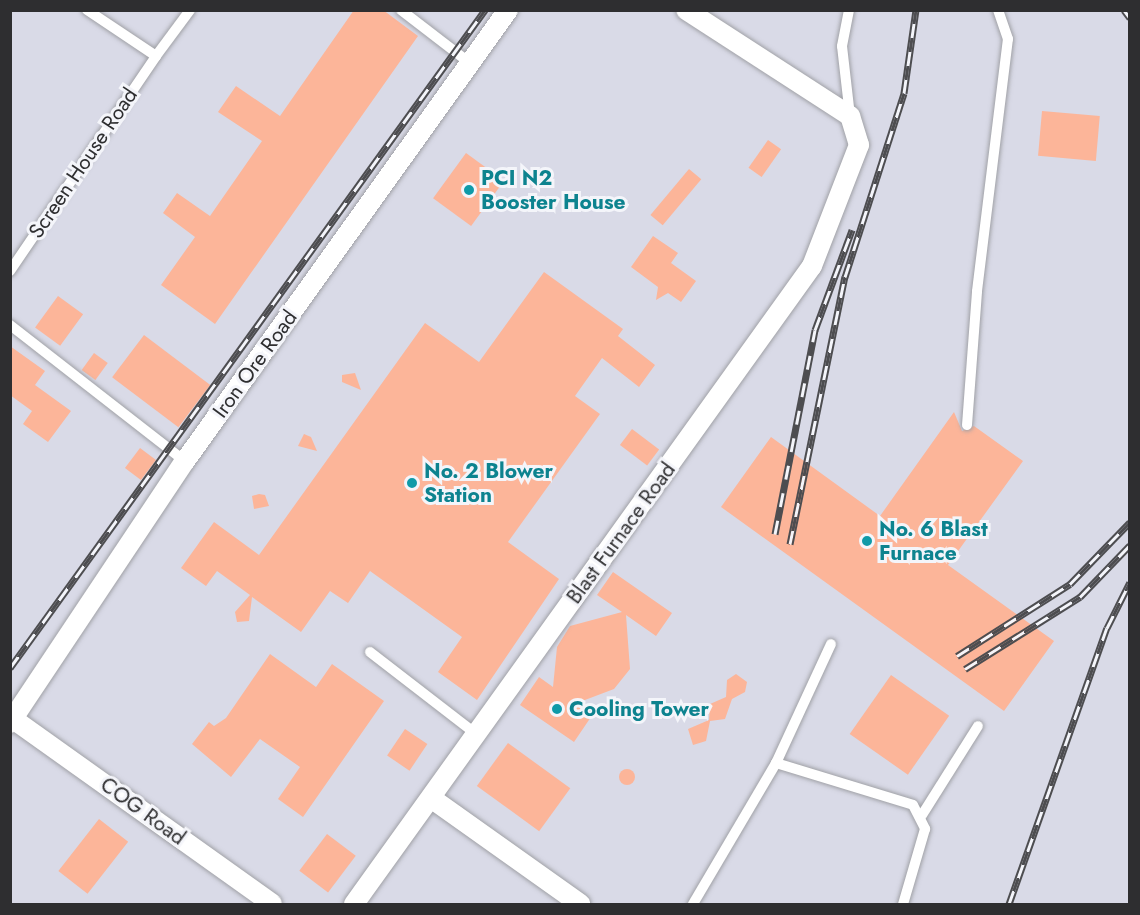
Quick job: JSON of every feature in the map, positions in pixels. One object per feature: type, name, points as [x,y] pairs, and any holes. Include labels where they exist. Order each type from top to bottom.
[{"type":"street","name":"Iron Ore Road","points":[[12,721],[185,461],[508,10]]},
{"type":"street","points":[[686,10],[850,116]]},
{"type":"street","name":"Blast Furnace Road","points":[[354,904],[812,266],[859,145],[850,116]]},
{"type":"street","name":"COG Road","points":[[12,721],[272,904]]},
{"type":"street","points":[[431,798],[580,904]]},
{"type":"lane","points":[[87,10],[156,56]]},
{"type":"lane","name":"Screen House Road","points":[[10,271],[156,56],[190,10]]},
{"type":"lane","points":[[401,10],[471,64]]},
{"type":"lane","points":[[849,10],[842,46],[850,116]]},
{"type":"lane","points":[[967,425],[976,291],[1008,39],[998,10]]},
{"type":"lane","points":[[10,325],[185,461]]},
{"type":"lane","points":[[693,904],[776,763],[831,644]]},
{"type":"lane","points":[[370,652],[476,734]]},
{"type":"lane","points":[[922,815],[978,726]]},
{"type":"lane","points":[[776,763],[913,805],[922,815],[925,829],[903,904]]},
{"type":"shaded area","points":[[11,11],[1129,11],[1129,904],[11,904]]},
{"type":"building","points":[[354,10],[383,10],[418,36],[215,324],[161,285],[195,237],[163,213],[177,193],[210,216],[262,141],[218,112],[236,86],[280,116]]},
{"type":"building","points":[[1042,111],[1100,116],[1096,161],[1038,156]]},
{"type":"building","points":[[768,140],[781,149],[762,177],[748,168]]},
{"type":"building","name":"PCI N2 Booster House","points":[[466,153],[504,181],[471,226],[433,198]]},
{"type":"building","points":[[689,169],[701,179],[663,225],[650,215]]},
{"type":"building","points":[[653,236],[678,253],[671,263],[696,281],[681,302],[668,293],[656,300],[658,287],[631,267]]},
{"type":"building","name":"No. 2 Blower Station","points":[[544,272],[623,329],[618,336],[655,365],[639,387],[602,358],[575,396],[600,414],[508,542],[559,579],[477,700],[438,672],[462,637],[370,571],[348,603],[330,591],[301,632],[252,597],[249,621],[237,622],[235,612],[250,595],[217,571],[206,586],[181,568],[214,522],[259,555],[425,323],[479,362]]},
{"type":"building","points":[[58,296],[83,314],[60,346],[35,328]]},
{"type":"building","points":[[144,335],[210,385],[178,427],[112,377]]},
{"type":"building","points":[[10,346],[45,371],[35,385],[71,411],[48,442],[23,424],[32,411],[10,395]]},
{"type":"building","points":[[94,353],[108,363],[95,380],[82,370]]},
{"type":"building","points":[[355,373],[361,390],[342,382],[342,375]]},
{"type":"building","name":"No. 6 Blast Furnace","points":[[954,412],[962,431],[974,426],[1023,461],[948,565],[1054,641],[1004,711],[721,507],[771,437],[880,516]]},
{"type":"building","points":[[632,429],[659,449],[647,465],[620,445]]},
{"type":"building","points":[[304,434],[311,437],[317,451],[298,446]]},
{"type":"building","points":[[140,448],[156,460],[141,480],[125,468]]},
{"type":"building","points":[[265,495],[269,506],[254,509],[252,496]]},
{"type":"building","points":[[613,572],[672,613],[656,636],[626,615],[630,669],[614,689],[577,703],[593,714],[574,742],[520,705],[539,677],[553,687],[557,647],[570,626],[622,612],[597,595]]},
{"type":"building","points":[[270,654],[316,687],[332,664],[384,701],[303,817],[278,799],[300,767],[260,739],[231,777],[192,744],[209,722],[214,726],[226,718]]},
{"type":"building","points":[[736,674],[747,682],[745,692],[732,699],[725,719],[710,721],[706,741],[693,745],[688,729],[709,720],[710,704],[726,697],[727,680]]},
{"type":"building","points":[[891,675],[949,716],[908,775],[850,734]]},
{"type":"building","points":[[405,729],[427,744],[409,771],[387,756]]},
{"type":"building","points":[[508,743],[570,788],[539,831],[477,786]]},
{"type":"building","points":[[627,769],[633,771],[635,777],[633,783],[627,785],[621,783],[619,777],[621,771]]},
{"type":"building","points":[[99,819],[128,842],[88,894],[58,871]]},
{"type":"building","points":[[327,834],[356,856],[328,892],[299,871]]},
{"type":"railway","points":[[10,668],[485,10]]},
{"type":"railway","points":[[790,544],[845,277],[904,93],[916,10]]},
{"type":"railway","points":[[1124,10],[1130,18]]},
{"type":"railway","points":[[775,534],[815,330],[852,230]]},
{"type":"railway","points":[[957,656],[1070,584],[1130,522]]},
{"type":"railway","points":[[965,669],[1080,597],[1130,545]]},
{"type":"railway","points":[[1009,904],[1107,628],[1130,582]]},
{"type":"place","name":"PCI N2 Booster House","points":[[469,190]]},
{"type":"place","name":"No. 2 Blower Station","points":[[412,483]]},
{"type":"place","name":"No. 6 Blast Furnace","points":[[867,541]]},
{"type":"place","name":"Cooling Tower","points":[[557,709]]}]
